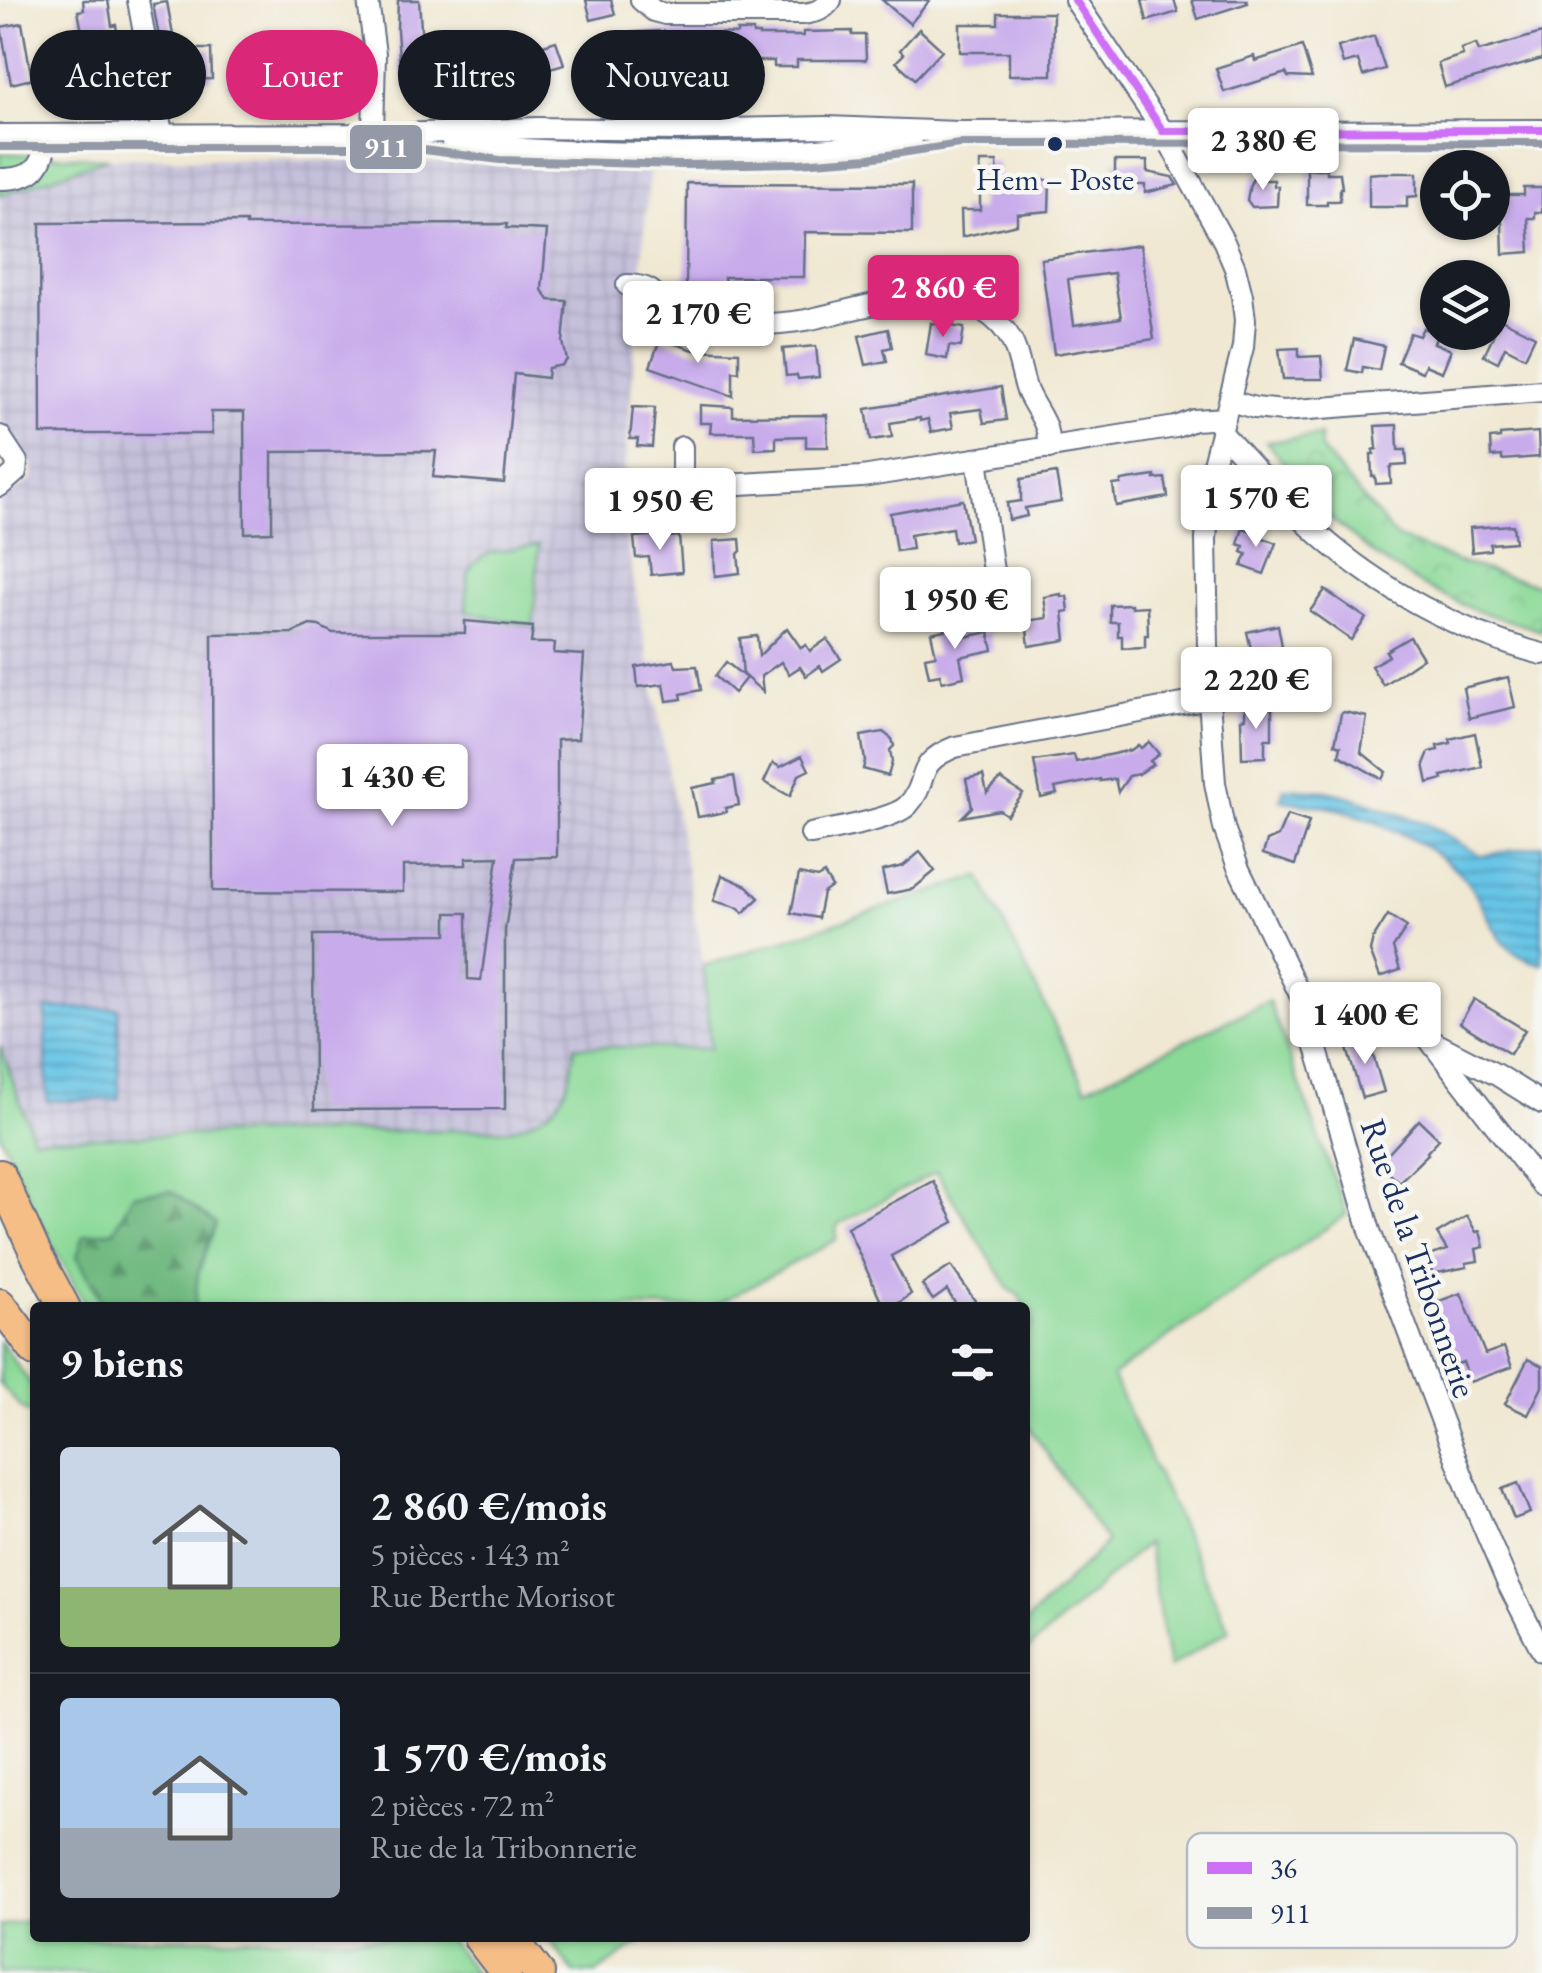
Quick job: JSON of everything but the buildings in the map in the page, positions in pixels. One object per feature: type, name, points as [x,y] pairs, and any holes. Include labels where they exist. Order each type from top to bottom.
[{"type":"highway","points":[[0,1174],[61,1302]]},
{"type":"highway","points":[[0,1304],[30,1344]]},
{"type":"highway","points":[[483,1942],[506,1973]]},
{"type":"highway","points":[[515,1942],[539,1973]]},
{"type":"street","points":[[138,0],[162,134]]},
{"type":"street","points":[[368,0],[375,54],[373,134]]},
{"type":"street","points":[[641,0],[654,11],[666,14],[817,12],[831,0]]},
{"type":"street","name":"Rue de la Tribonnerie","points":[[1078,1],[1163,131],[1224,242],[1240,282],[1245,332],[1208,499],[1206,539],[1208,699],[1215,784],[1224,828],[1238,867],[1305,1010],[1378,1255],[1469,1494],[1542,1651]]},
{"type":"street","points":[[0,135],[828,127],[958,132],[1542,130]]},
{"type":"street","points":[[0,179],[20,178],[38,168],[48,135]]},
{"type":"street","points":[[627,285],[650,289],[680,318],[726,324],[791,322],[911,298],[943,298],[970,304],[991,316],[1014,343],[1026,387],[1046,426],[1049,448]]},
{"type":"street","points":[[640,490],[862,477],[1176,427],[1194,420],[1224,424],[1255,408],[1283,411],[1542,390]]},
{"type":"street","points":[[1224,424],[1308,524],[1366,570],[1462,625],[1542,654]]},
{"type":"street","points":[[0,436],[17,462],[16,472],[0,486]]},
{"type":"street","points":[[682,447],[682,487]]},
{"type":"street","points":[[977,459],[998,606]]},
{"type":"street","points":[[811,834],[902,809],[912,799],[929,762],[956,747],[1208,699]]},
{"type":"street","points":[[1305,1010],[1327,1002],[1377,1008],[1423,1032],[1542,1186]]},
{"type":"street","points":[[1430,1041],[1542,1103]]},
{"type":"shaded area","points":[[108,158],[650,164],[621,511],[704,966],[710,1049],[575,1046],[564,1093],[536,1121],[510,1129],[33,1138],[0,1045],[0,500],[31,481],[33,467],[0,420],[0,195]]},
{"type":"green space","points":[[0,153],[108,158],[0,195]]},
{"type":"green space","points":[[1320,435],[1321,449],[1396,537],[1458,562],[1542,586],[1542,631],[1474,610],[1423,586],[1378,558],[1323,512],[1267,442]]},
{"type":"green space","points":[[539,545],[533,627],[466,611],[468,577],[478,560],[497,552]]},
{"type":"green space","points":[[980,876],[1086,1088],[1269,1001],[1347,1214],[1112,1376],[1229,1630],[1169,1668],[1147,1543],[1030,1648],[1030,1618],[1107,1542],[1030,1428],[1030,1302],[1022,1302],[1009,1289],[936,1172],[837,1225],[836,1240],[721,1302],[195,1302],[198,1273],[216,1224],[114,1230],[77,1256],[102,1302],[83,1302],[0,1134],[0,1045],[33,1138],[510,1129],[540,1117],[559,1101],[569,1078],[575,1046],[710,1049],[704,966]]},
{"type":"green space","points":[[172,1191],[216,1224],[198,1273],[195,1302],[102,1302],[77,1256],[84,1235],[114,1230],[133,1194]]},
{"type":"green space","points":[[0,1341],[30,1383],[30,1412],[23,1410],[0,1384]]},
{"type":"green space","points":[[30,1920],[30,1942],[450,1942],[475,1973],[0,1973],[0,1926]]},
{"type":"green space","points":[[551,1942],[641,1942],[597,1973],[574,1973]]},
{"type":"water","points":[[1284,788],[1352,797],[1429,825],[1481,856],[1542,845],[1542,964],[1526,959],[1503,942],[1468,882],[1443,859],[1410,838],[1358,815],[1281,800]]},
{"type":"water","points":[[118,1008],[119,1099],[47,1101],[46,1009]]},
{"type":"transit line","name":"36","points":[[1075,0],[1163,131]]},
{"type":"transit line","name":"36","points":[[1163,131],[1542,130]]},
{"type":"transit line","name":"911","points":[[0,147],[401,147],[500,160],[682,165],[869,158],[959,144],[1542,143]]},
{"type":"place","name":"Hem – Poste","points":[[1055,144]]}]
